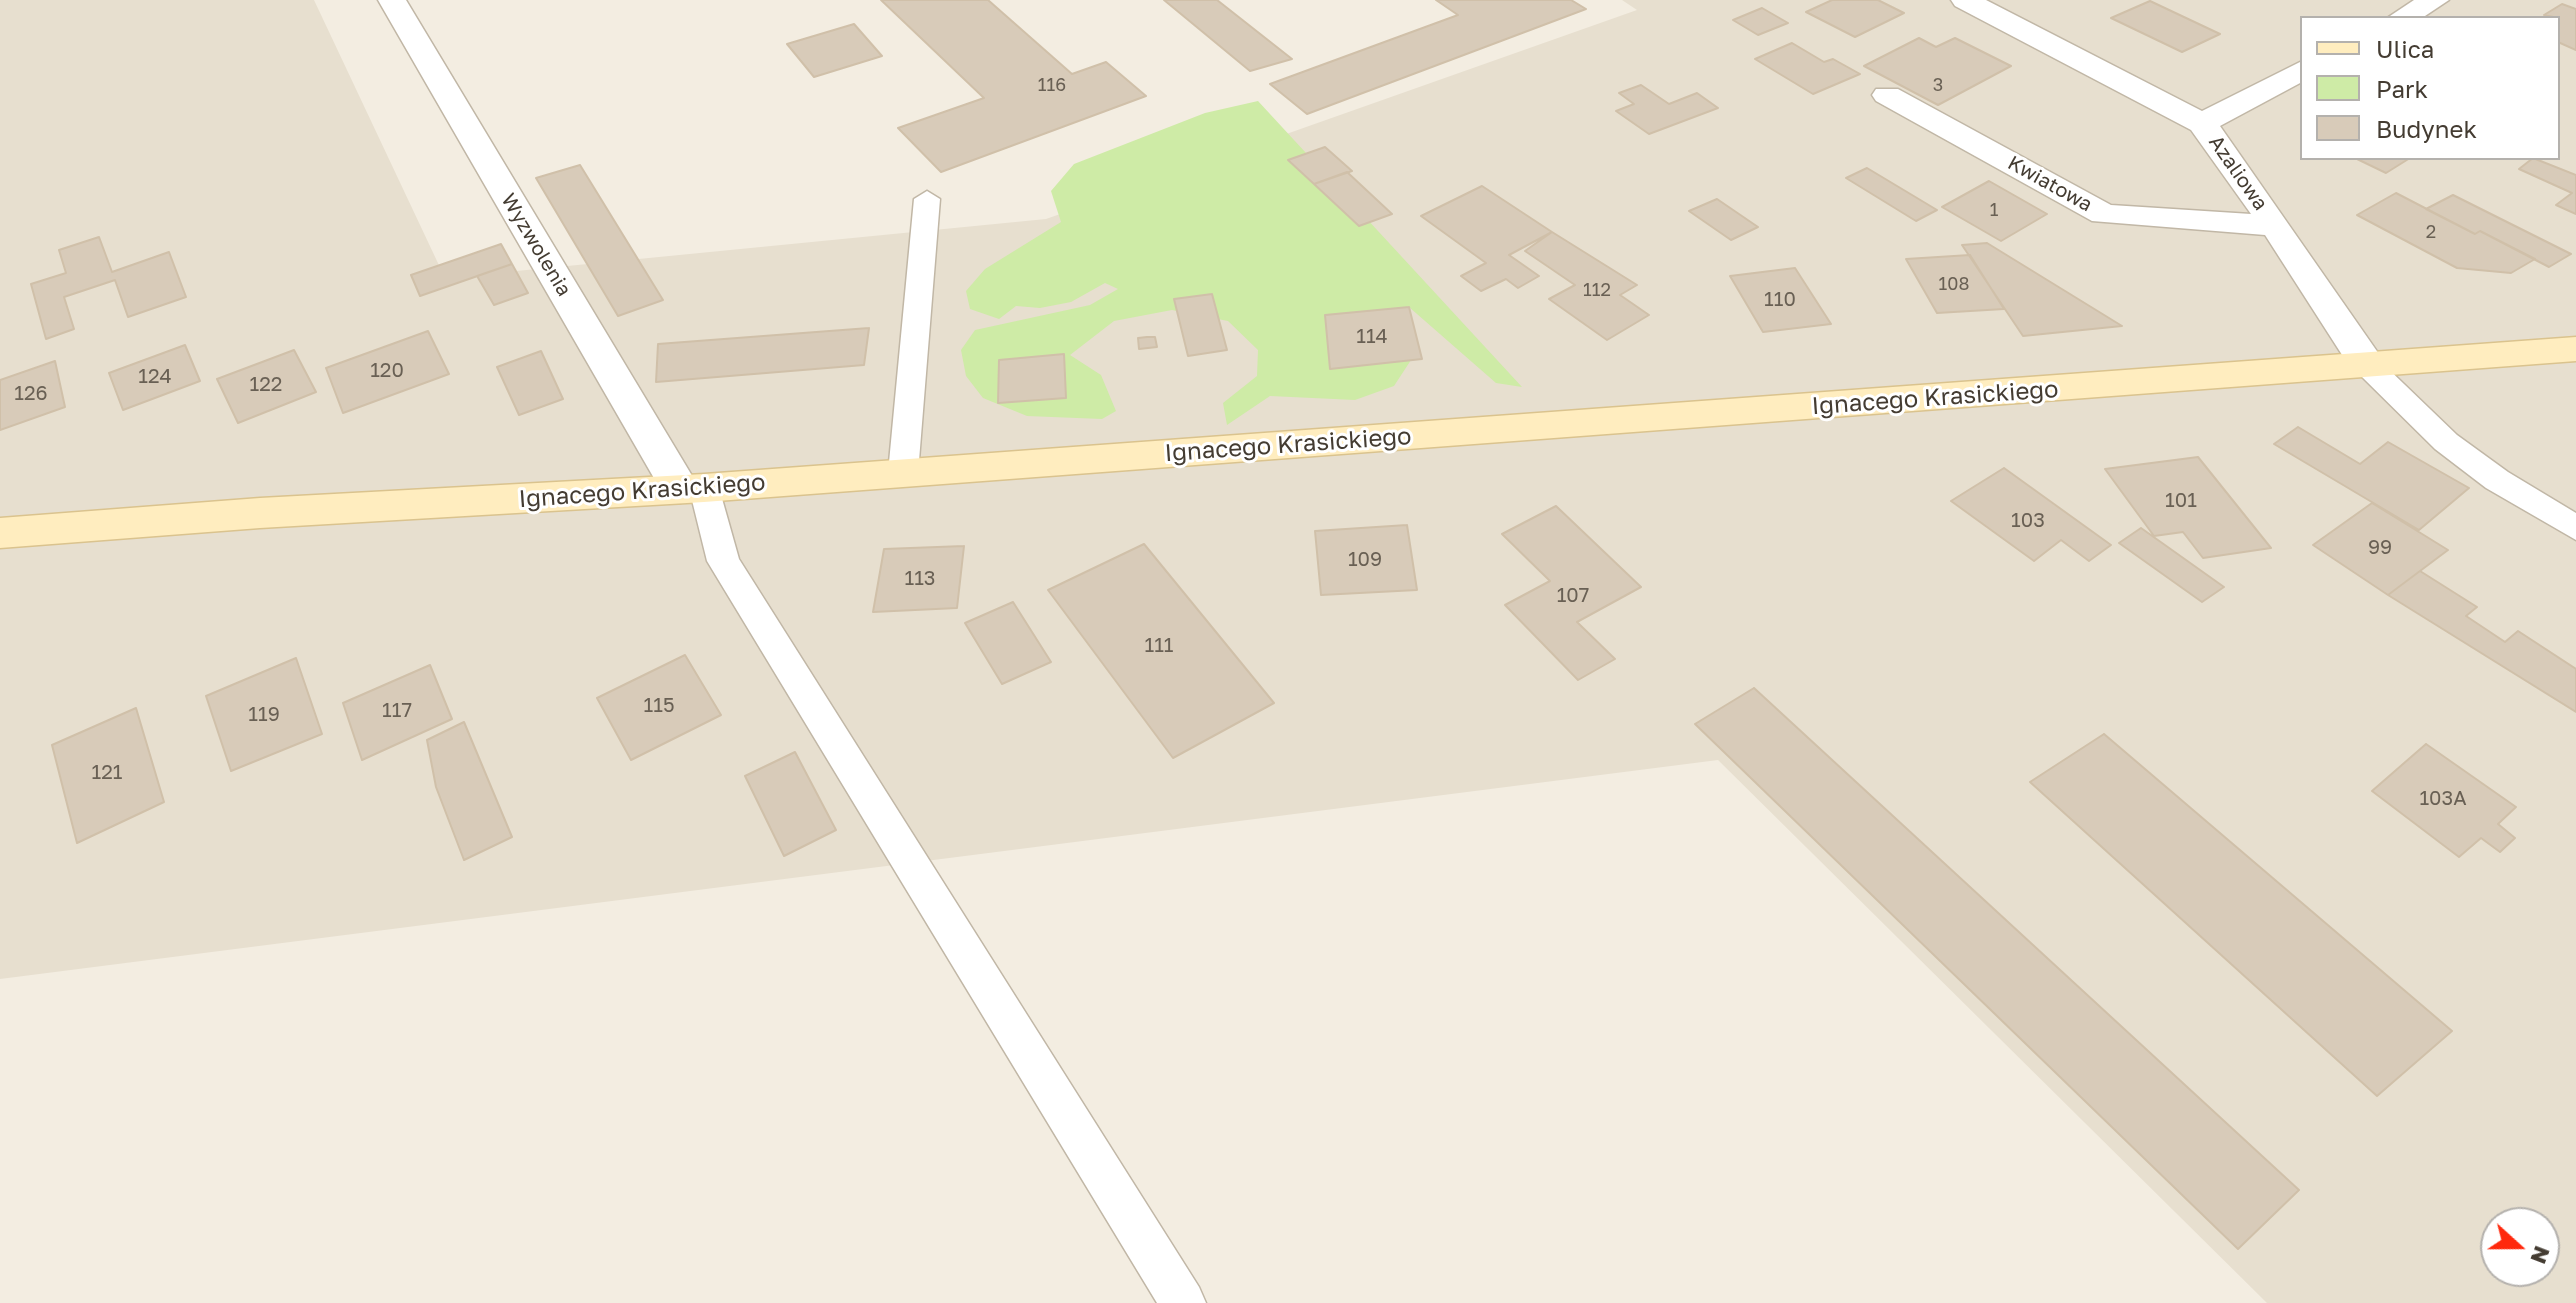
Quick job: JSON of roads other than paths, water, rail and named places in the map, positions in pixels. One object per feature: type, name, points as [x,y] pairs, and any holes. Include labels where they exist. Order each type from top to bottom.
[{"type":"street","name":"Wyzwolenia","points":[[392,0],[692,488]]},
{"type":"street","name":"Azaliowa","points":[[1965,0],[2202,123],[2276,226],[2368,366]]},
{"type":"street","points":[[2405,16],[2435,0]]},
{"type":"street","points":[[2202,123],[2300,71]]},
{"type":"street","name":"Kwiatowa","points":[[1887,95],[2104,214],[2276,226]]},
{"type":"street","name":"Ignacego Krasickiego","points":[[0,533],[260,513],[903,473],[2576,349]]},
{"type":"lane","points":[[903,473],[927,199]]},
{"type":"lane","points":[[2368,366],[2446,442],[2497,480],[2576,528]]},
{"type":"lane","points":[[692,488],[723,561],[1183,1303]]}]
